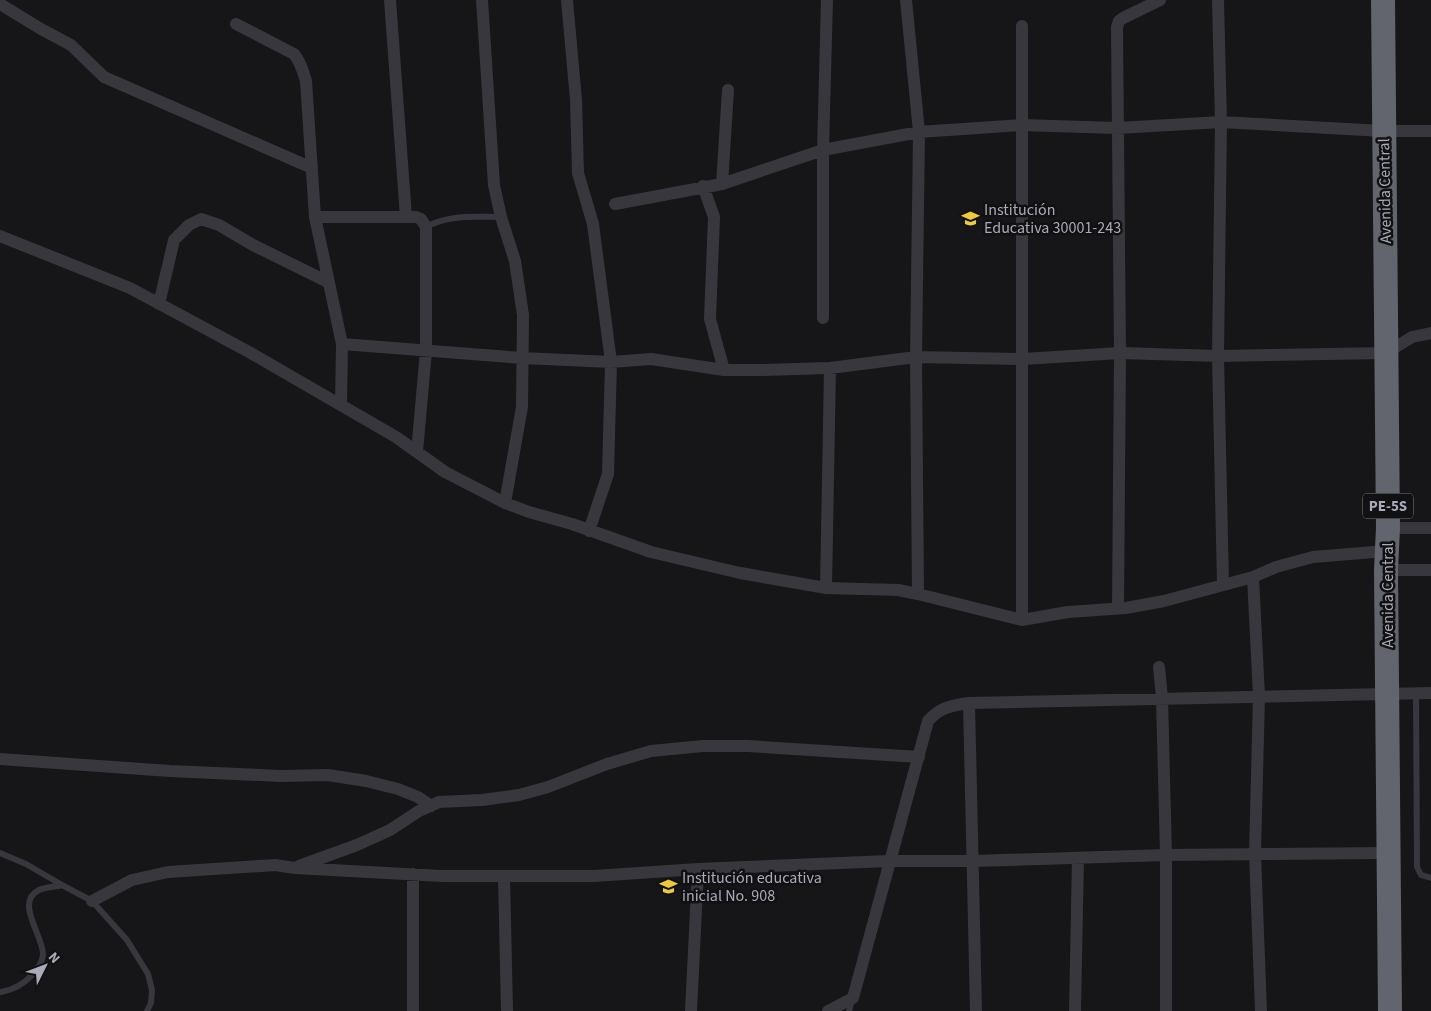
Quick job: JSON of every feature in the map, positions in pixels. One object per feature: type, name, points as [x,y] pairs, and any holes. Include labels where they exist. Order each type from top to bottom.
[{"type":"highway","name":"Avenida Central","points":[[1383,0],[1390,1011]]},
{"type":"street","points":[[390,0],[406,217]]},
{"type":"street","points":[[482,0],[494,185],[516,270],[523,315],[522,407],[505,503]]},
{"type":"street","points":[[567,0],[576,100],[578,173],[593,224],[612,362],[608,474],[589,531]]},
{"type":"street","points":[[823,318],[823,150],[827,0]]},
{"type":"street","points":[[906,0],[920,132],[916,357],[918,594]]},
{"type":"street","points":[[1118,607],[1120,353],[1117,26],[1123,18],[1160,0]]},
{"type":"street","points":[[1218,0],[1221,122],[1218,356],[1223,585]]},
{"type":"street","points":[[0,4],[41,29],[71,44],[104,77],[312,168]]},
{"type":"street","points":[[236,24],[294,54],[300,62],[306,82],[315,217],[342,344],[341,405]]},
{"type":"street","points":[[1022,26],[1022,620]]},
{"type":"street","points":[[722,184],[728,90]]},
{"type":"street","points":[[615,204],[703,186],[722,184],[823,150],[920,132],[1021,124],[1118,128],[1221,122],[1383,131],[1431,131]]},
{"type":"street","points":[[703,186],[714,217],[710,319],[724,370]]},
{"type":"street","points":[[315,217],[416,217],[421,219],[426,227],[426,351],[417,452]]},
{"type":"street","points":[[159,304],[174,240],[189,224],[201,219],[220,225],[252,244],[328,282]]},
{"type":"street","points":[[0,236],[130,288],[249,352],[396,437],[444,472],[505,503],[651,552],[740,573],[826,588],[898,590],[1022,620],[1068,612],[1164,601],[1253,577],[1276,567],[1313,557],[1387,549],[1431,528]]},
{"type":"street","points":[[342,344],[522,358],[612,362],[651,359],[724,370],[830,368],[916,357],[1023,359],[1120,353],[1218,356],[1386,353],[1412,338],[1431,333]]},
{"type":"street","points":[[826,588],[830,368]]},
{"type":"street","points":[[1387,549],[1431,570]]},
{"type":"street","points":[[1253,577],[1259,696],[1255,854],[1260,1011]]},
{"type":"street","points":[[1158,666],[1162,698],[1166,855],[1166,1011]]},
{"type":"street","points":[[828,1011],[851,1005],[928,721],[935,714],[953,705],[969,703],[1431,693]]},
{"type":"street","points":[[969,703],[976,1011]]},
{"type":"street","points":[[295,868],[357,845],[390,830],[419,811],[439,802],[482,800],[520,795],[548,787],[607,764],[651,752],[703,746],[748,746],[919,757]]},
{"type":"street","points":[[0,759],[170,771],[281,776],[328,775],[366,780],[398,789],[418,797],[431,806]]},
{"type":"street","points":[[92,901],[132,880],[168,872],[275,865],[295,868],[412,874],[594,876],[698,869],[889,861],[974,861],[1166,855],[1388,853]]},
{"type":"street","points":[[1075,1011],[1078,858]]},
{"type":"street","points":[[691,1011],[698,869]]},
{"type":"street","points":[[412,874],[413,1011]]},
{"type":"street","points":[[504,876],[507,1011]]},
{"type":"lane","points":[[426,227],[436,221],[462,217],[501,217]]},
{"type":"lane","points":[[1416,692],[1417,866],[1421,875],[1431,878]]},
{"type":"lane","points":[[0,853],[26,864],[92,901],[127,940],[148,974],[152,990],[151,1003],[147,1011]]},
{"type":"lane","points":[[1,992],[24,982],[40,965],[43,955],[41,943],[29,913],[29,901],[33,894],[39,890],[62,885]]},
{"type":"place","name":"Institución Educativa 30001-243","points":[[970,218]]},
{"type":"place","name":"Institución educativa inicial No. 908","points":[[668,886]]}]
